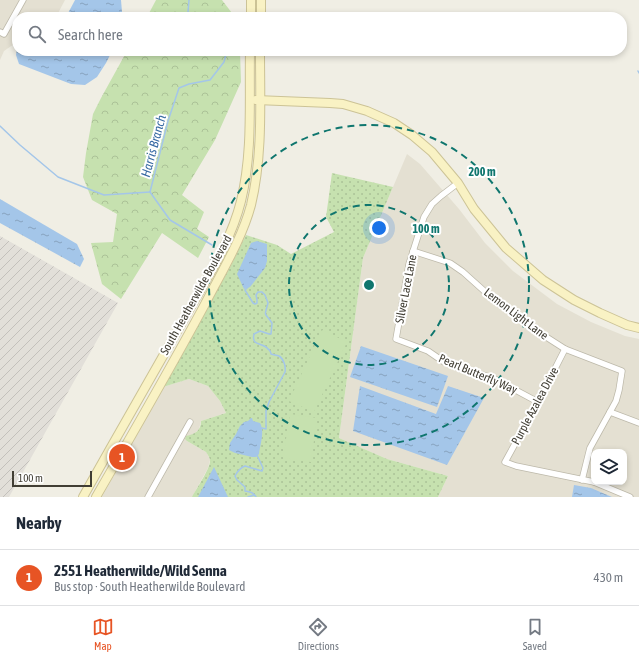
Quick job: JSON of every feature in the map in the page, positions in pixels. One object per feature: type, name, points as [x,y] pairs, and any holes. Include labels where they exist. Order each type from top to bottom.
[{"type":"main road","points":[[250,12],[251,0]]},
{"type":"main road","points":[[260,12],[261,0]]},
{"type":"main road","name":"South Heatherwilde Boulevard","points":[[85,494],[212,271],[233,226],[241,202],[249,145],[250,56]]},
{"type":"main road","name":"South Heatherwilde Boulevard","points":[[97,497],[196,319],[242,231],[251,205],[259,145],[260,56]]},
{"type":"main road","points":[[249,100],[330,102],[343,104],[367,111],[394,123],[412,135],[432,152],[458,183],[474,209],[506,248],[543,280],[574,300],[620,322],[639,328]]},
{"type":"main road","points":[[187,313],[196,319]]},
{"type":"street","points":[[16,12],[23,0]]},
{"type":"street","points":[[0,32],[4,34],[12,20]]},
{"type":"street","name":"Silver Lace Lane","points":[[396,339],[406,277],[424,217],[432,204],[458,183]]},
{"type":"street","name":"Lemon Light Lane","points":[[413,251],[450,263],[526,324],[565,349],[622,371],[616,401],[610,412]]},
{"type":"street","name":"Pearl Butterfly Way","points":[[396,339],[428,351],[444,362],[492,378],[538,402]]},
{"type":"street","name":"Purple Azalea Drive","points":[[565,349],[538,402],[504,462],[582,480]]},
{"type":"street","points":[[591,482],[582,480],[590,448],[610,412],[639,423]]},
{"type":"street","points":[[148,497],[190,422]]},
{"type":"street","points":[[601,485],[630,497]]},
{"type":"street","points":[[85,494],[97,497]]},
{"type":"shaded area","points":[[0,0],[65,0],[59,12],[12,12],[12,45],[4,51],[0,60]]},
{"type":"shaded area","points":[[407,154],[420,164],[459,209],[485,243],[513,271],[557,304],[591,322],[625,336],[639,339],[639,497],[438,497],[448,476],[387,459],[339,438],[363,258]]},
{"type":"shaded area","points":[[0,236],[118,303],[9,497],[0,497]]},
{"type":"shaded area","points":[[189,379],[208,386],[220,401],[226,413],[201,421],[199,429],[187,441],[206,452],[210,460],[208,468],[192,497],[102,497],[163,387]]},
{"type":"green space","points":[[156,0],[222,0],[231,12],[150,12]]},
{"type":"green space","points":[[124,56],[240,56],[241,82],[215,140],[182,195],[204,212],[197,229],[209,237],[198,258],[162,233],[121,299],[102,284],[91,243],[113,242],[117,214],[92,200],[83,177],[93,114]]},
{"type":"green space","points":[[332,173],[393,187],[363,258],[339,438],[387,459],[448,476],[438,497],[192,497],[208,469],[210,460],[206,452],[185,439],[186,436],[199,430],[201,421],[226,413],[220,401],[208,386],[189,379],[163,387],[229,269],[246,235],[277,245],[291,254],[334,232],[326,217]]},
{"type":"green space","points":[[322,330],[347,342],[314,412],[289,401]]},
{"type":"green space","points":[[290,414],[317,418],[311,462],[283,458]]},
{"type":"water","points":[[75,0],[121,0],[122,12],[69,12]]},
{"type":"water","points":[[16,56],[110,56],[97,77],[85,85],[71,84],[19,64]]},
{"type":"water","points":[[0,199],[77,244],[84,259],[80,267],[0,223]]},
{"type":"water","points":[[257,241],[267,244],[267,261],[265,268],[250,287],[244,289],[237,274],[251,243]]},
{"type":"water","points":[[361,346],[448,376],[437,407],[350,377]]},
{"type":"water","points":[[360,386],[436,414],[448,386],[484,398],[447,465],[353,431]]},
{"type":"water","points":[[251,418],[253,421],[260,423],[262,430],[259,454],[256,457],[235,453],[229,450],[230,443],[240,426]]},
{"type":"water","points":[[214,467],[228,497],[198,497]]},
{"type":"water","points":[[574,485],[591,488],[612,497],[572,497]]},
{"type":"waterway","name":"Harris Branch","points":[[188,12],[189,0]]},
{"type":"waterway","name":"Harris Branch","points":[[150,192],[168,121],[179,88],[189,84],[210,80],[224,62],[226,56]]},
{"type":"waterway","points":[[0,126],[58,177],[104,195],[150,192]]},
{"type":"waterway","name":"Harris Branch","points":[[150,192],[170,220],[212,245]]},
{"type":"waterway","name":"Harris Branch","points":[[248,287],[245,290],[255,304],[257,303],[256,295],[258,292],[262,292],[265,295],[268,303],[266,314],[272,323],[271,334],[260,331],[254,334],[254,341],[266,347],[271,354],[281,357],[285,368],[285,372],[269,402],[266,411],[266,429],[260,429]]},
{"type":"waterway","name":"Harris Branch","points":[[256,497],[253,493],[245,491],[245,487],[237,480],[235,476],[239,470],[245,466],[262,471],[263,468],[257,455]]},
{"type":"waterway","name":"Harris Branch","points":[[248,497],[254,495]]},
{"type":"place","name":"2551 Heatherwilde/Wild Senna","points":[[122,457]]}]
